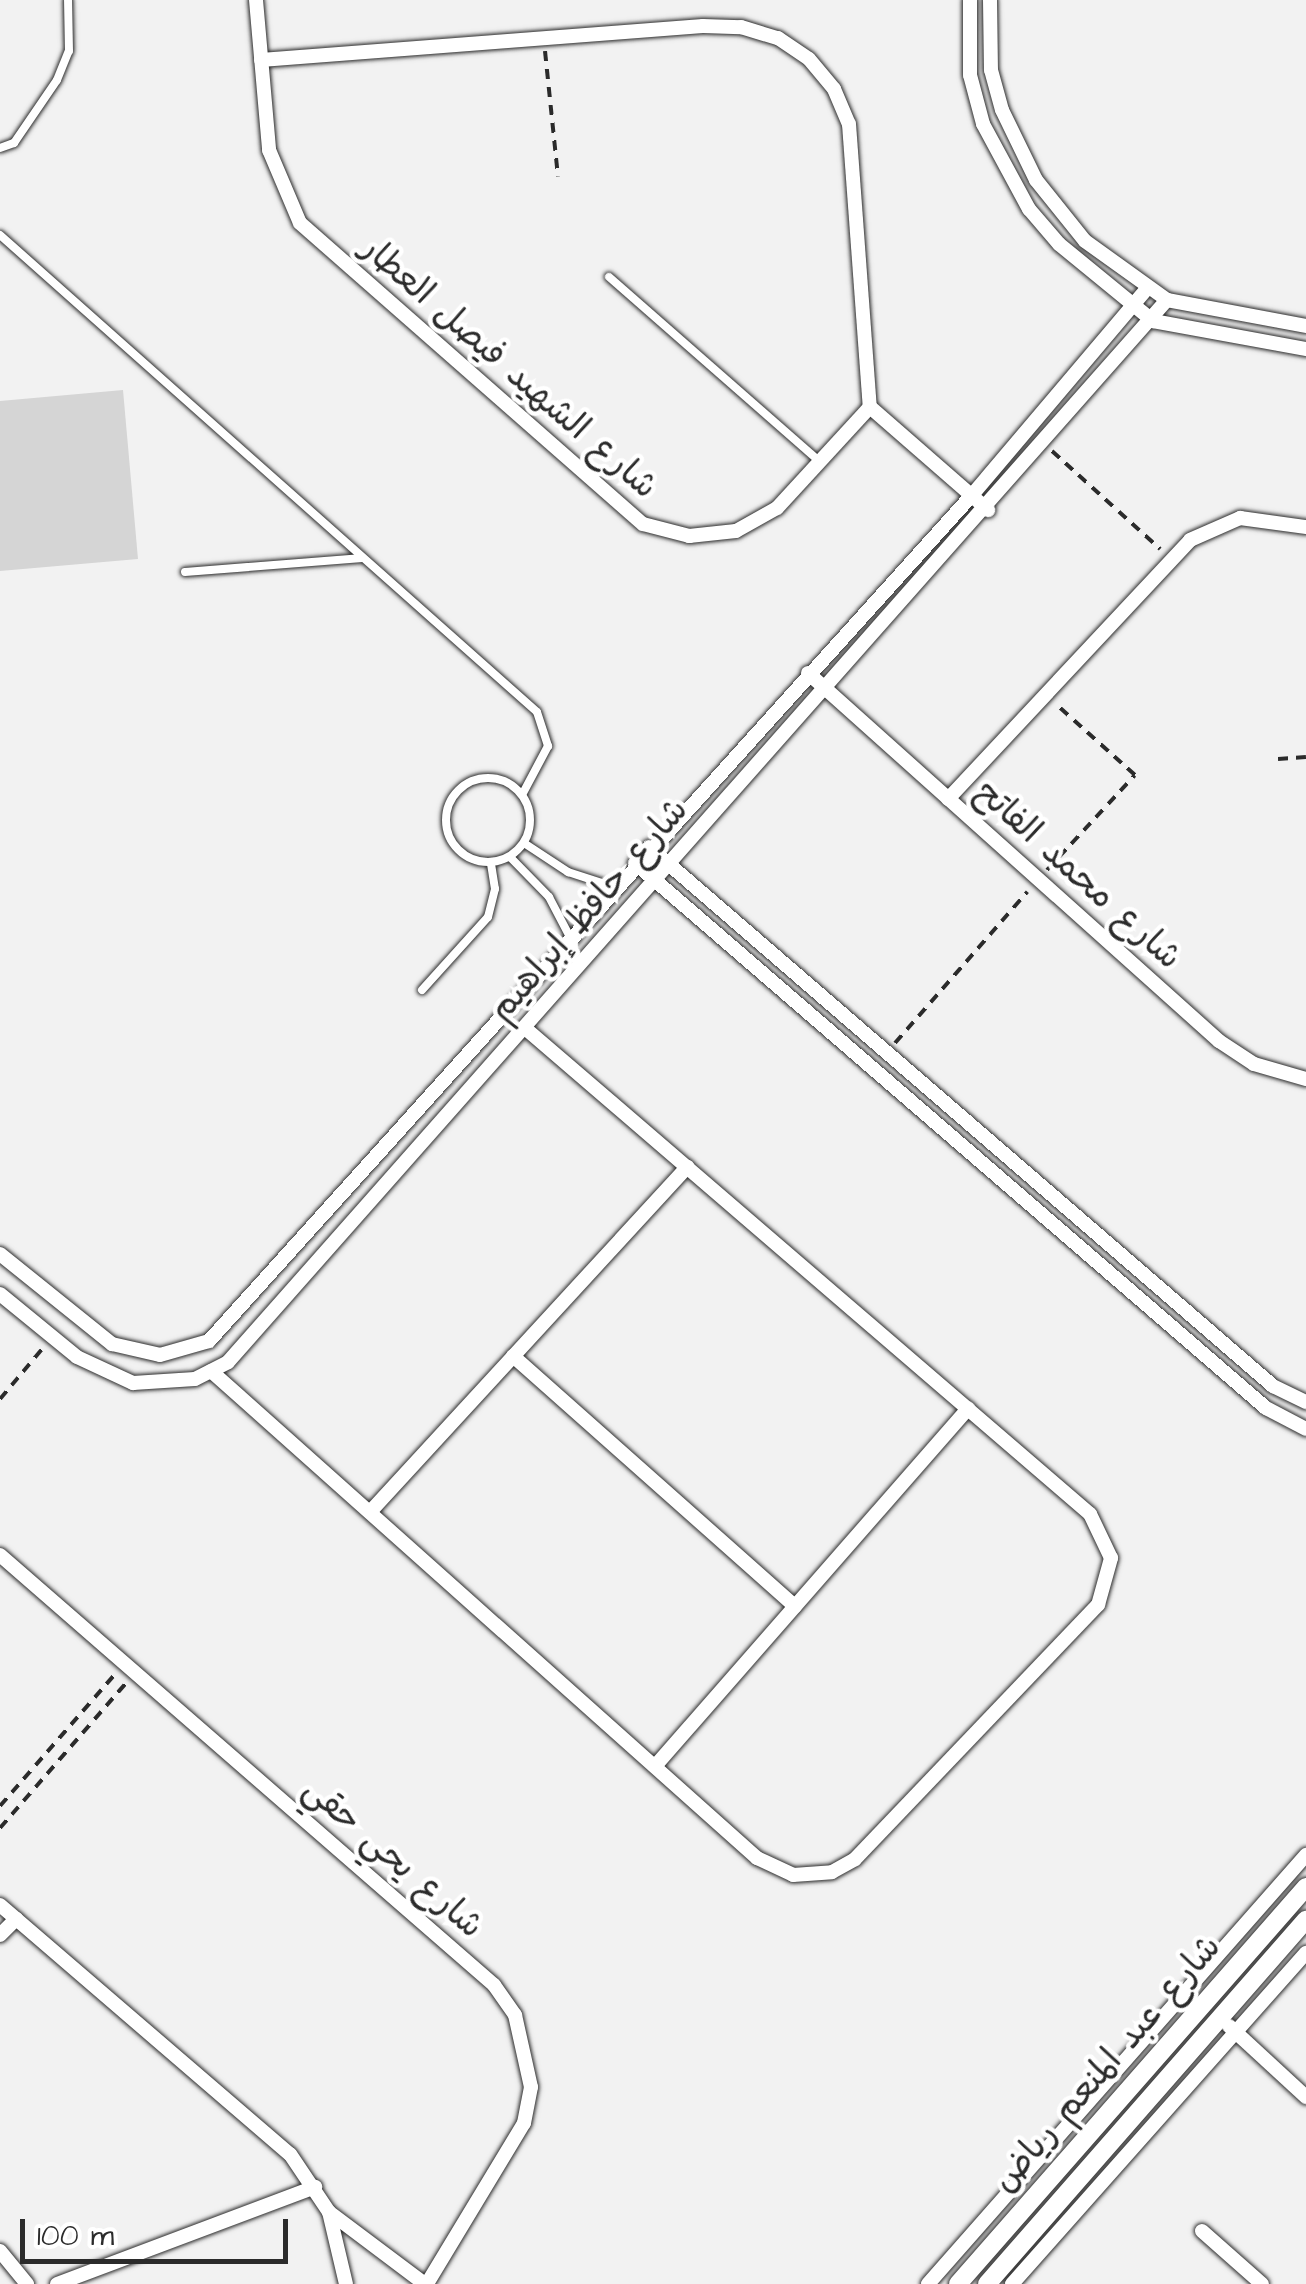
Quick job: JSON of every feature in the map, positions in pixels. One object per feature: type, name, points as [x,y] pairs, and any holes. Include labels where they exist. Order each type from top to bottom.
[{"type":"street","name":"شارع الشهيد فيصل العطار","points":[[256,0],[269,150],[300,223],[643,524],[689,536],[736,531],[777,508],[870,407]]},
{"type":"street","points":[[970,0],[970,74],[1003,168],[1059,244],[1134,309],[1154,320],[1306,348]]},
{"type":"street","points":[[990,0],[990,70],[1018,146],[1072,226],[1146,290],[1167,300],[1306,326]]},
{"type":"street","points":[[261,60],[741,26],[778,38],[810,60],[834,89],[849,124],[870,407],[988,510]]},
{"type":"street","name":"شارع حافظ إبراهيم","points":[[0,1254],[112,1344],[135,1352],[184,1352],[230,1323],[634,863],[972,496],[1134,309],[1146,290]]},
{"type":"street","name":"شارع حافظ إبراهيم","points":[[0,1294],[52,1337],[104,1372],[133,1382],[164,1384],[212,1372],[247,1346],[654,880],[988,510],[1154,320],[1167,300]]},
{"type":"street","points":[[948,799],[1171,560],[1214,526],[1240,518],[1306,527]]},
{"type":"street","name":"شارع محمد الفاتح","points":[[808,674],[1219,1040],[1254,1064],[1306,1080]]},
{"type":"street","points":[[650,847],[1261,1376],[1306,1402]]},
{"type":"street","points":[[634,863],[1246,1391],[1306,1428]]},
{"type":"street","points":[[212,1372],[768,1866],[793,1875],[832,1872],[855,1859],[1098,1605],[1111,1558],[1098,1523],[525,1028]]},
{"type":"street","points":[[370,1512],[687,1167]]},
{"type":"street","points":[[353,1184],[373,1204]]},
{"type":"street","points":[[512,1356],[795,1606]]},
{"type":"street","points":[[1246,1391],[1261,1376]]},
{"type":"street","points":[[656,1765],[968,1408]]},
{"type":"street","name":"شارع يحي حقي","points":[[0,1555],[494,1984],[515,2015],[531,2087],[524,2124],[426,2284]]},
{"type":"street","points":[[928,2284],[1306,1854]]},
{"type":"street","name":"شارع عبد المنعم رياض","points":[[958,2284],[1306,1887]]},
{"type":"street","points":[[0,1905],[290,2154],[328,2212],[346,2284]]},
{"type":"street","points":[[0,1935],[16,1919]]},
{"type":"street","name":"شارع عبد المنعم رياض","points":[[987,2284],[1306,1920]]},
{"type":"street","points":[[1012,2284],[1233,2030],[1306,1953]]},
{"type":"street","points":[[1187,1988],[1306,2097]]},
{"type":"street","points":[[57,2284],[315,2187]]},
{"type":"street","points":[[328,2212],[426,2284]]},
{"type":"street","points":[[1202,2231],[1262,2284]]},
{"type":"street","points":[[0,2251],[27,2284]]},
{"type":"lane","points":[[0,148],[14,142],[58,80],[69,51],[68,0]]},
{"type":"lane","points":[[0,235],[542,718],[546,756],[522,795]]},
{"type":"lane","points":[[609,277],[819,461]]},
{"type":"lane","points":[[185,572],[362,558]]},
{"type":"lane","points":[[486,778],[506,782],[522,795],[530,813],[524,842],[510,857],[491,863],[471,859],[450,838],[452,798],[486,778]]},
{"type":"lane","points":[[524,842],[568,872],[614,887]]},
{"type":"lane","points":[[510,857],[549,896],[570,937]]},
{"type":"lane","points":[[422,990],[488,917],[495,899],[491,863]]},
{"type":"path","points":[[544,38],[558,176]]},
{"type":"path","points":[[1045,445],[1171,560]]},
{"type":"path","points":[[887,1052],[1135,775],[1046,694]]},
{"type":"path","points":[[1278,759],[1306,757]]},
{"type":"path","points":[[0,1399],[52,1337]]},
{"type":"path","points":[[0,1806],[130,1668]]},
{"type":"path","points":[[0,1828],[130,1668]]},
{"type":"shaded area","points":[[123,390],[138,559],[0,571],[0,401]]}]
